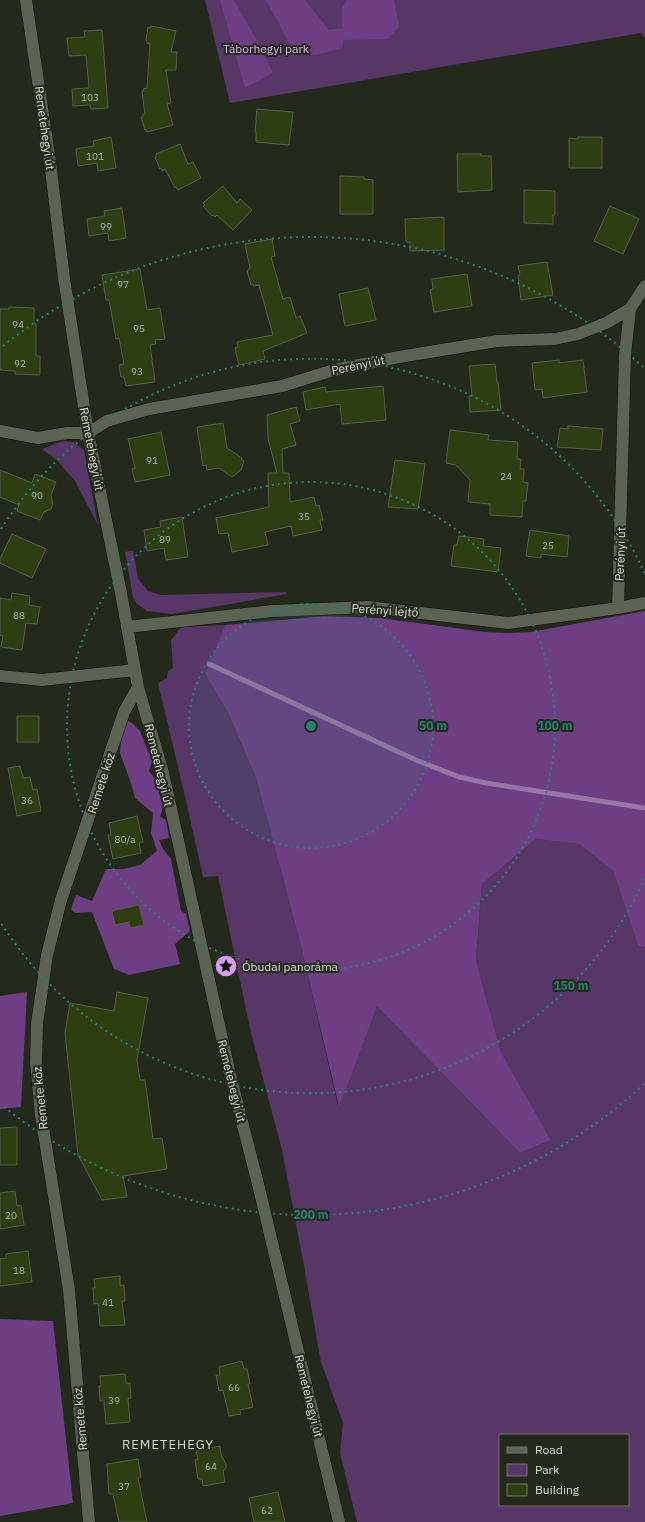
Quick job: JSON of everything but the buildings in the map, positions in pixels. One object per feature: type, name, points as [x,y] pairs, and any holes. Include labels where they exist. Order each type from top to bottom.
[{"type":"street","name":"Remetehegyi út","points":[[26,0],[50,162],[64,278],[88,433],[138,687],[163,773],[231,1079],[339,1522]]},
{"type":"street","name":"Perényi út","points":[[88,433],[107,421],[149,409],[282,386],[334,370],[399,356],[497,341],[556,339],[578,334],[606,323],[630,309],[645,286]]},
{"type":"street","name":"Perényi út","points":[[618,608],[625,355],[630,309]]},
{"type":"street","points":[[0,431],[38,438],[67,433],[88,433]]},
{"type":"street","name":"Perényi lejtő","points":[[127,627],[272,611],[368,606],[508,623],[645,603]]},
{"type":"street","points":[[0,676],[42,680],[135,670]]},
{"type":"street","name":"Remete köz","points":[[89,1522],[69,1290],[41,1115],[36,1063],[37,1024],[47,955],[61,900],[124,712],[138,687]]},
{"type":"green space","name":"Táborhegyi park","points":[[205,0],[645,0],[645,38],[641,33],[230,103]]},
{"type":"green space","points":[[63,441],[74,442],[84,450],[98,525],[75,481],[57,460],[42,449]]},
{"type":"green space","points":[[133,551],[138,578],[148,591],[161,595],[285,592],[287,594],[172,614],[147,611],[136,603],[133,597],[125,552]]},
{"type":"green space","points":[[225,625],[205,674],[228,713],[256,778],[302,950],[338,1106],[377,1005],[520,1153],[551,1140],[501,1052],[476,960],[482,884],[536,839],[579,844],[613,871],[638,946],[645,947],[645,1522],[357,1522],[340,1453],[343,1423],[321,1362],[282,1150],[251,1033],[218,876],[203,877],[158,683],[167,678],[168,671],[173,668],[171,640],[181,627]]},
{"type":"shaded area","points":[[220,0],[234,0],[273,73],[245,88]]},
{"type":"shaded area","points":[[266,0],[305,0],[329,30],[342,28],[342,8],[347,0],[394,0],[399,27],[387,39],[343,40],[342,48],[315,55],[294,52]]},
{"type":"shaded area","points":[[645,611],[645,947],[638,946],[613,871],[579,844],[536,839],[482,884],[476,960],[501,1052],[551,1140],[520,1153],[377,1006],[339,1107],[302,950],[256,778],[228,713],[205,674],[225,625],[325,616],[380,618],[485,632],[508,633],[531,632]]},
{"type":"shaded area","points":[[128,721],[140,731],[152,761],[149,771],[156,780],[163,807],[160,817],[166,820],[169,838],[159,840],[163,849],[171,859],[181,911],[186,914],[190,931],[175,944],[180,964],[129,975],[114,969],[92,912],[75,913],[71,909],[76,895],[92,901],[106,869],[124,869],[140,865],[157,851],[151,833],[153,813],[135,798],[120,753],[121,734]]},
{"type":"shaded area","points":[[27,992],[21,1107],[0,1109],[0,996]]},
{"type":"shaded area","points":[[0,1319],[53,1321],[73,1503],[0,1516]]},
{"type":"waterway","points":[[209,664],[416,760],[459,777],[486,783],[645,808]]},
{"type":"place","name":"Óbudai panoráma","points":[[226,966]]},
{"type":"district","name":"REMETEHEGY","points":[[168,1444]]}]
